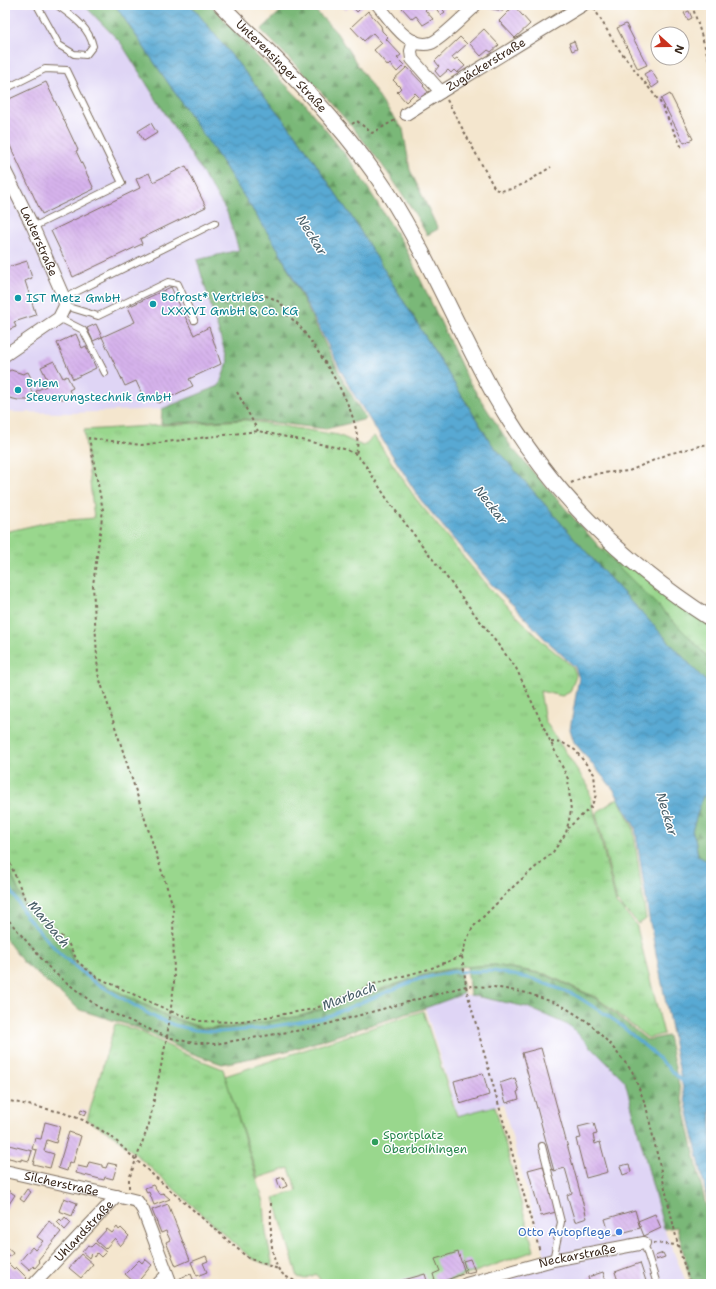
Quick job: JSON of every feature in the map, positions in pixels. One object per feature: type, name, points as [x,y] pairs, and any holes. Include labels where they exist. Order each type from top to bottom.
[{"type":"street","name":"Unterensinger Straße","points":[[221,5],[347,130],[400,213],[424,255],[471,351],[498,400],[538,462],[572,505],[608,541],[662,586],[711,620]]},
{"type":"street","points":[[378,5],[401,32],[414,42],[423,44],[432,43],[475,5]]},
{"type":"street","name":"Zugäckerstraße","points":[[414,42],[411,51],[412,59],[441,92],[583,5]]},
{"type":"street","points":[[406,114],[441,92]]},
{"type":"street","name":"Lauterstraße","points":[[5,171],[33,227],[65,302]]},
{"type":"street","points":[[5,355],[59,318],[65,302]]},
{"type":"street","name":"Silcherstraße","points":[[5,1171],[129,1199]]},
{"type":"street","name":"Uhlandstraße","points":[[34,1284],[117,1196]]},
{"type":"street","points":[[129,1199],[137,1202],[143,1210],[169,1279],[158,1284]]},
{"type":"street","name":"Neckarstraße","points":[[466,1284],[486,1282],[548,1262],[644,1243]]},
{"type":"lane","points":[[37,5],[59,46],[74,54],[86,54],[93,46],[91,37],[75,18],[57,5]]},
{"type":"lane","points":[[5,89],[45,69],[67,70],[122,183],[33,227]]},
{"type":"lane","points":[[65,302],[214,223]]},
{"type":"lane","points":[[65,302],[98,316],[168,282],[178,284],[194,320]]},
{"type":"lane","points":[[59,318],[83,330],[105,373]]},
{"type":"lane","points":[[542,1146],[561,1222],[548,1262]]},
{"type":"lane","points":[[644,1243],[657,1284]]},
{"type":"path","points":[[592,5],[617,47],[660,102],[682,148]]},
{"type":"path","points":[[692,5],[711,66]]},
{"type":"path","points":[[441,92],[448,101],[495,189],[504,191],[512,189],[552,167]]},
{"type":"path","points":[[347,130],[349,125],[357,121],[372,133],[406,114]]},
{"type":"path","points":[[254,292],[281,304],[286,312],[300,327],[325,365],[342,394],[356,427],[358,446],[356,454]]},
{"type":"path","points":[[237,392],[258,431]]},
{"type":"path","points":[[129,1199],[129,1179],[149,1124],[167,1037],[174,985],[173,906],[98,674],[93,585],[103,510],[89,438],[141,445],[258,431],[344,448],[356,454],[366,466],[389,502],[516,668],[568,780],[571,811],[567,829]]},
{"type":"path","points":[[574,490],[569,484],[584,477],[601,473],[629,471],[668,454],[711,443]]},
{"type":"path","points":[[548,1262],[466,986],[462,956],[466,941],[473,927],[514,885],[553,852],[567,829],[591,807],[596,795],[594,774],[575,750],[563,744],[551,742]]},
{"type":"path","points":[[5,852],[27,903],[68,943],[78,962],[95,976],[170,1011],[200,1021],[236,1022],[314,1009],[374,984],[429,968],[462,956]]},
{"type":"path","points":[[5,916],[52,971],[98,1007],[167,1037],[189,1042],[215,1044],[313,1028],[466,986],[494,987],[527,993],[560,1005],[588,1022],[610,1044],[632,1072],[646,1106],[678,1245],[690,1284]]},
{"type":"path","points":[[5,1100],[61,1112],[82,1120],[113,1138],[248,1258],[260,1264],[278,1269],[286,1276],[305,1284]]},
{"type":"path","points":[[271,1202],[271,1241],[278,1269]]},
{"type":"path","points":[[644,1243],[678,1245]]},
{"type":"shaded area","points":[[5,5],[84,5],[121,43],[227,212],[239,250],[197,260],[228,362],[219,386],[162,409],[71,413],[5,412]]},
{"type":"shaded area","points":[[463,994],[527,1007],[570,1026],[625,1081],[664,1229],[687,1284],[488,1284],[548,1267],[503,1104],[458,1116],[425,1008]]},
{"type":"green space","points":[[84,5],[115,5],[216,153],[278,249],[346,386],[366,419],[326,429],[245,419],[161,424],[162,409],[219,386],[228,362],[197,260],[239,250],[227,212],[121,43]]},
{"type":"green space","points":[[191,5],[211,5],[254,53],[304,103],[352,163],[405,247],[468,380],[512,448],[603,551],[711,661],[711,687],[603,571],[491,443],[351,216],[299,139]]},
{"type":"green space","points":[[287,5],[310,5],[336,32],[384,105],[403,129],[410,170],[438,229],[427,235],[392,179],[352,126],[261,30]]},
{"type":"green space","points":[[245,420],[338,435],[363,446],[374,436],[416,499],[488,587],[543,642],[573,667],[576,675],[570,692],[562,696],[540,691],[545,721],[588,786],[616,903],[636,924],[664,1034],[648,1038],[597,998],[546,974],[495,965],[460,967],[432,972],[300,1016],[230,1027],[203,1028],[166,1015],[95,980],[74,962],[69,948],[25,905],[5,860],[5,532],[48,522],[94,518],[84,430]]},
{"type":"green space","points":[[606,546],[711,625],[711,661],[603,551]]},
{"type":"green space","points":[[703,795],[711,798],[711,863],[698,856],[695,838],[692,831]]},
{"type":"green space","points":[[618,798],[633,827],[646,919],[639,924],[617,902],[596,813]]},
{"type":"green space","points":[[5,861],[25,905],[69,948],[73,963],[94,980],[166,1016],[203,1029],[229,1028],[301,1016],[432,973],[460,968],[463,994],[425,1008],[291,1050],[222,1064],[188,1052],[138,1028],[80,1010],[23,962],[5,938]]},
{"type":"green space","points":[[495,965],[546,975],[597,999],[647,1040],[668,1036],[711,1229],[711,1284],[693,1284],[689,1275],[677,1227],[664,1229],[625,1081],[570,1026],[527,1007],[470,995],[467,967]]},
{"type":"green space","name":"Sportplatz Oberboihingen","points":[[423,1011],[457,1116],[495,1106],[534,1251],[441,1284],[323,1284],[316,1274],[305,1279],[298,1277],[274,1198],[297,1191],[289,1168],[258,1178],[225,1076]]},
{"type":"green space","points":[[115,1024],[137,1030],[185,1054],[223,1069],[264,1202],[266,1233],[273,1267],[251,1258],[115,1136],[87,1120]]},
{"type":"water","name":"Neckar","points":[[115,5],[191,5],[299,139],[351,216],[491,443],[603,571],[711,687],[711,798],[703,796],[692,831],[695,838],[698,856],[711,863],[711,1216],[685,1099],[649,918],[635,827],[614,790],[574,742],[570,729],[579,678],[575,667],[492,585],[420,499],[351,390],[278,249],[216,153]]},
{"type":"building","points":[[341,5],[351,5],[346,10]]},
{"type":"building","points":[[351,5],[364,5],[357,12]]},
{"type":"building","points":[[406,5],[447,6],[443,10],[445,12],[441,15],[434,6],[430,9],[428,7],[425,10],[433,19],[423,25],[416,16],[412,19],[402,8]]},
{"type":"building","points":[[489,5],[505,6],[503,11],[488,8]]},
{"type":"building","points":[[514,6],[530,24],[515,38],[499,21]]},
{"type":"building","points":[[368,11],[381,26],[382,31],[388,37],[386,39],[401,55],[397,58],[404,65],[397,72],[390,64],[388,66],[374,50],[382,43],[373,33],[364,41],[351,27]]},
{"type":"building","points":[[689,11],[692,18],[688,20],[684,13]]},
{"type":"building","points":[[626,24],[647,65],[638,69],[617,28]]},
{"type":"building","points":[[484,29],[499,45],[491,52],[488,50],[481,56],[469,43]]},
{"type":"building","points":[[460,37],[467,44],[452,57],[454,60],[457,58],[465,66],[457,73],[454,70],[451,73],[448,70],[440,77],[435,71],[439,66],[435,61]]},
{"type":"building","points":[[574,41],[577,49],[572,51],[569,43]]},
{"type":"building","points":[[407,67],[424,85],[423,86],[430,94],[421,99],[415,93],[406,102],[397,92],[401,88],[393,80]]},
{"type":"building","points":[[651,70],[659,83],[652,88],[644,74]]},
{"type":"building","points":[[46,82],[78,150],[76,151],[94,189],[42,214],[5,135],[5,101]]},
{"type":"building","points":[[670,94],[693,139],[684,143],[661,99]]},
{"type":"building","points":[[151,123],[157,133],[144,141],[138,131]]},
{"type":"building","points":[[186,166],[206,207],[140,239],[142,244],[73,277],[51,231],[140,188],[136,179],[149,173],[153,182]]},
{"type":"building","name":"IST Metz GmbH","points":[[27,261],[32,278],[25,281],[36,315],[14,322],[16,327],[5,331],[5,268]]},
{"type":"building","points":[[171,287],[194,335],[209,327],[221,364],[189,379],[193,386],[158,403],[154,397],[145,401],[136,381],[125,386],[102,337],[135,322],[128,307]]},
{"type":"building","points":[[96,324],[102,337],[93,341],[87,328]]},
{"type":"building","points":[[76,334],[82,348],[86,346],[96,368],[73,379],[57,343]]},
{"type":"building","points":[[54,361],[63,378],[67,376],[73,388],[69,390],[72,396],[66,399],[45,398],[44,396],[40,398],[36,391],[46,386],[43,381],[47,379],[41,367]]},
{"type":"building","name":"Briem Steuerungstechnik GmbH","points":[[11,370],[23,374],[28,372],[32,380],[28,382],[35,400],[18,400],[5,397],[5,373]]},
{"type":"building","points":[[541,1048],[587,1218],[575,1222],[567,1195],[572,1193],[565,1168],[554,1171],[522,1053]]},
{"type":"building","points":[[483,1073],[489,1095],[460,1104],[454,1081]]},
{"type":"building","points":[[515,1078],[519,1091],[517,1092],[519,1099],[506,1103],[500,1083]]},
{"type":"building","points":[[81,1109],[87,1111],[85,1115],[80,1113]]},
{"type":"building","points":[[45,1122],[60,1126],[56,1143],[47,1140],[44,1151],[54,1154],[50,1168],[33,1164],[37,1150],[32,1149],[35,1138],[41,1139]]},
{"type":"building","points":[[594,1123],[597,1134],[593,1135],[595,1144],[600,1142],[608,1172],[586,1178],[576,1139],[581,1138],[578,1127]]},
{"type":"building","points":[[69,1132],[81,1136],[73,1163],[69,1162],[67,1171],[58,1168]]},
{"type":"building","points":[[5,1144],[32,1151],[29,1161],[21,1159],[21,1161],[5,1157]]},
{"type":"building","points":[[89,1162],[102,1165],[102,1167],[106,1168],[108,1163],[117,1165],[113,1179],[105,1177],[104,1180],[76,1173],[78,1166],[87,1168]]},
{"type":"building","points":[[629,1164],[631,1172],[623,1175],[620,1166]]},
{"type":"building","points":[[543,1166],[556,1212],[541,1216],[528,1170]]},
{"type":"building","points":[[283,1177],[287,1186],[280,1189],[277,1179]]},
{"type":"building","points":[[153,1185],[159,1194],[163,1193],[170,1199],[154,1205],[149,1192],[147,1193],[145,1188]]},
{"type":"building","points":[[5,1188],[15,1195],[5,1210]]},
{"type":"building","points":[[27,1189],[31,1192],[24,1202],[20,1199]]},
{"type":"building","points":[[64,1198],[77,1203],[72,1216],[59,1211]]},
{"type":"building","points":[[168,1204],[190,1260],[176,1266],[166,1242],[170,1240],[166,1231],[161,1233],[152,1210]]},
{"type":"building","points":[[635,1210],[640,1228],[610,1236],[605,1219]]},
{"type":"building","points":[[655,1214],[661,1228],[644,1236],[638,1221]]},
{"type":"building","points":[[65,1217],[71,1223],[65,1230],[57,1222],[60,1219],[62,1221]]},
{"type":"building","points":[[49,1221],[61,1232],[38,1260],[40,1262],[35,1268],[33,1266],[30,1270],[20,1261],[32,1247],[35,1250],[43,1241],[37,1237]]},
{"type":"building","points":[[117,1227],[119,1230],[121,1228],[129,1236],[120,1246],[115,1238],[105,1249],[96,1241],[107,1229],[112,1233]]},
{"type":"building","points":[[95,1243],[106,1252],[101,1257],[97,1253],[94,1257],[91,1254],[89,1258],[82,1252],[88,1245],[91,1247]]},
{"type":"building","points":[[6,1247],[13,1253],[10,1257],[5,1253]]},
{"type":"building","points":[[458,1252],[465,1273],[436,1284],[433,1274],[440,1271],[435,1259]]},
{"type":"building","points":[[663,1253],[665,1257],[656,1260],[655,1256]]},
{"type":"building","points":[[81,1254],[93,1264],[81,1278],[69,1268]]},
{"type":"building","points":[[206,1256],[208,1261],[203,1263],[207,1272],[197,1276],[191,1262]]},
{"type":"building","points":[[145,1259],[152,1265],[136,1284],[125,1274],[139,1260],[142,1263]]},
{"type":"building","points":[[470,1259],[475,1271],[467,1273],[463,1261]]},
{"type":"building","points":[[5,1262],[7,1262],[14,1269],[16,1267],[27,1278],[21,1284],[13,1284],[5,1276]]},
{"type":"building","points":[[640,1263],[647,1284],[619,1284],[615,1272]]},
{"type":"building","points":[[603,1272],[607,1284],[590,1284],[588,1277]]},
{"type":"building","points":[[191,1274],[195,1284],[181,1284],[179,1278]]},
{"type":"building","points":[[425,1274],[428,1284],[390,1284]]},
{"type":"waterway","name":"Marbach","points":[[5,879],[25,915],[60,954],[93,981],[154,1017],[174,1025],[195,1030],[220,1032],[257,1029],[323,1018],[419,979],[451,972],[493,971],[533,979],[575,995],[617,1022],[653,1053],[684,1083]]},
{"type":"place","name":"IST Metz GmbH","points":[[18,298]]},
{"type":"place","name":"Bofrost* Vertriebs LXXXVI GmbH & Co. KG","points":[[153,304]]},
{"type":"place","name":"Briem Steuerungstechnik GmbH","points":[[18,390]]},
{"type":"place","name":"Sportplatz Oberboihingen","points":[[375,1142]]},
{"type":"place","name":"Otto Autopflege","points":[[619,1232]]}]
